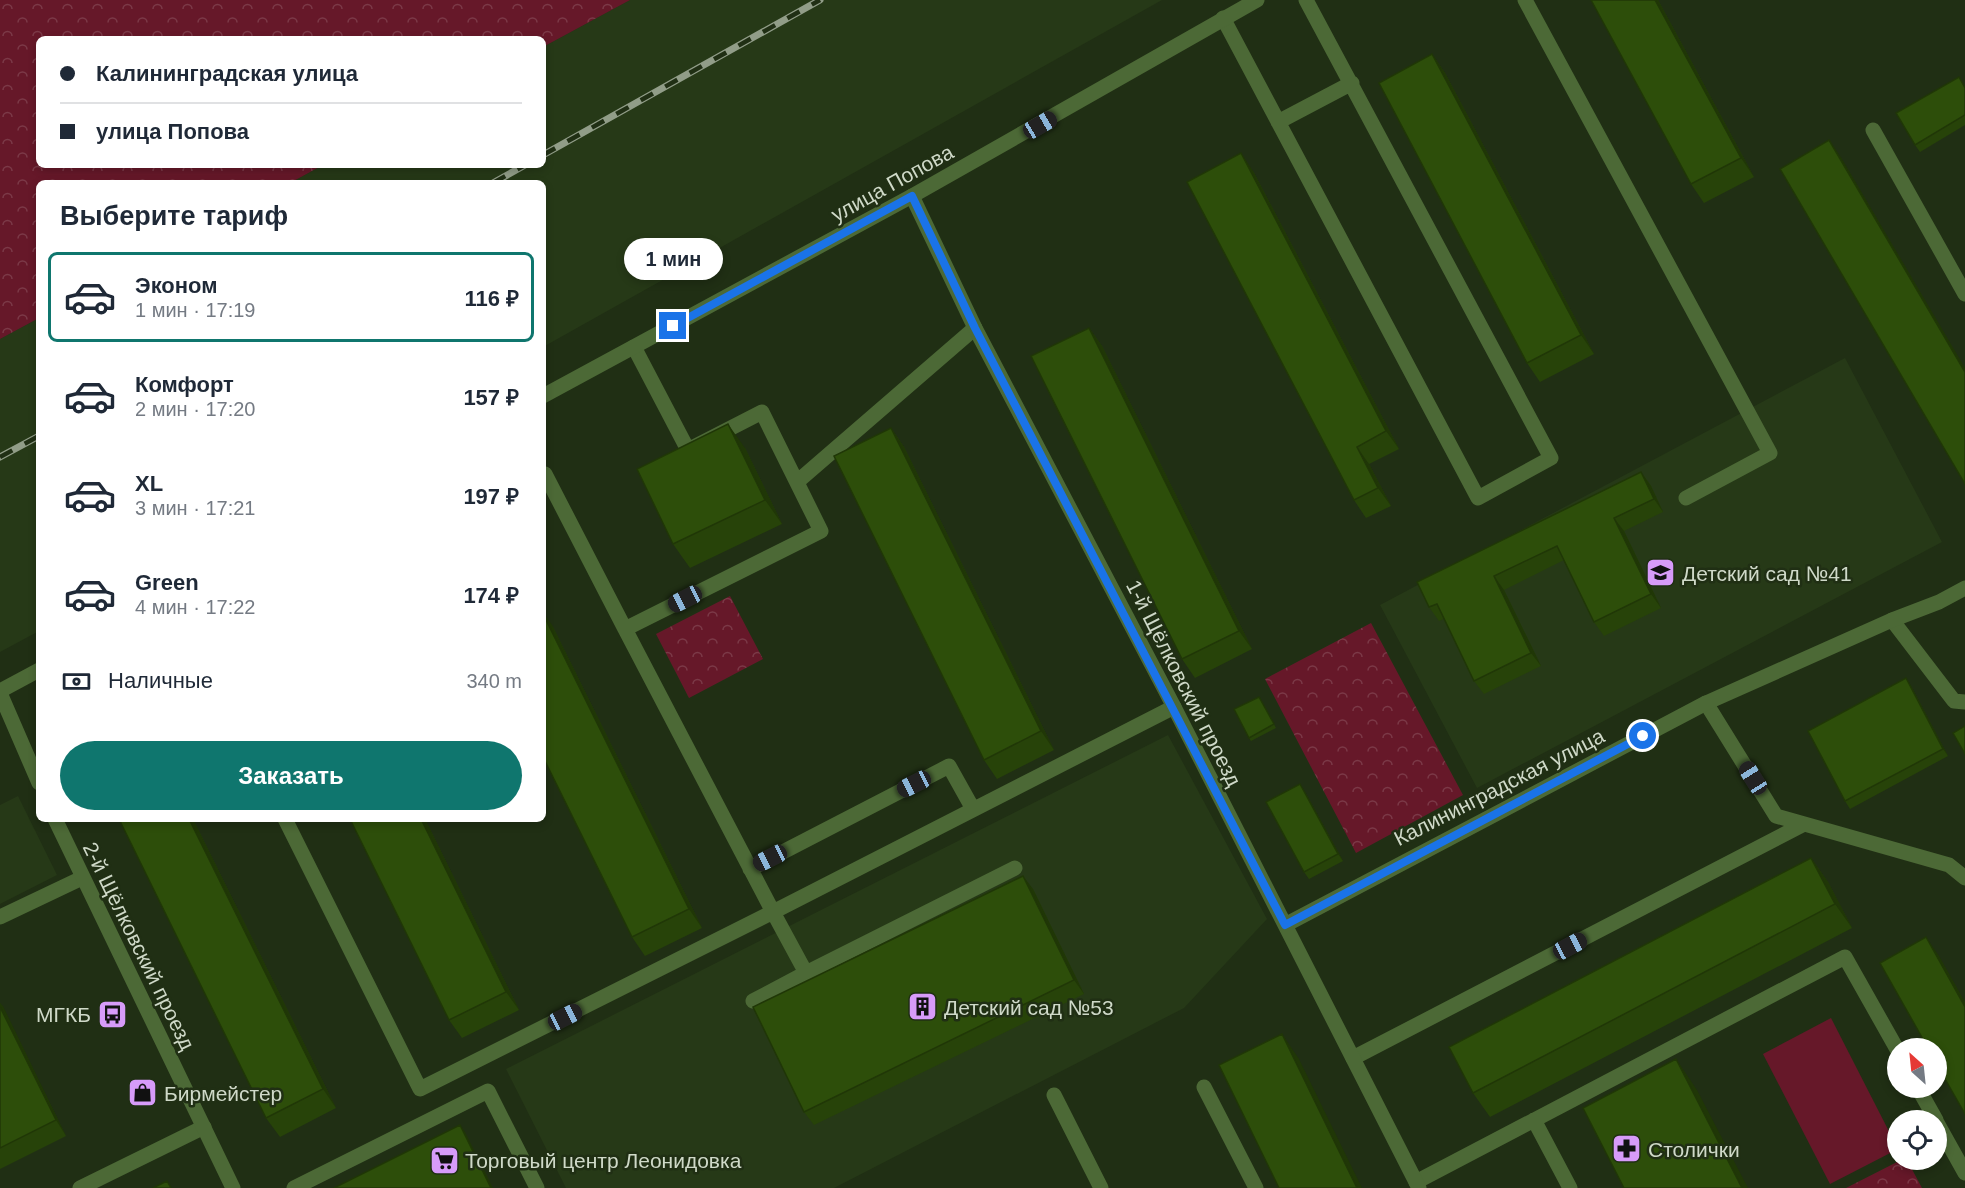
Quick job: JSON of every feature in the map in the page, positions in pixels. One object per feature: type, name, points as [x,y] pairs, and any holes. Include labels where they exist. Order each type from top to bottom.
[{"type":"street","name":"улица Попова","points":[[546,394],[912,196],[1257,0]]},
{"type":"street","points":[[1223,18],[1478,498],[1551,458],[1306,0]]},
{"type":"street","points":[[1526,0],[1770,453],[1686,498]]},
{"type":"street","points":[[1278,122],[1352,83]]},
{"type":"street","points":[[1873,130],[1965,294]]},
{"type":"street","name":"1-й Щёлковский проезд","points":[[912,196],[975,328],[1174,707],[1417,1185]]},
{"type":"street","points":[[797,482],[975,328]]},
{"type":"street","points":[[625,629],[821,531],[762,412],[688,450],[633,347]]},
{"type":"street","points":[[546,476],[806,973]]},
{"type":"street","name":"Калининградская улица","points":[[1285,925],[1706,703],[1892,620],[1938,602],[1965,588]]},
{"type":"street","points":[[1892,620],[1954,701],[1965,702]]},
{"type":"street","points":[[36,672],[0,692],[36,776]]},
{"type":"street","points":[[1706,703],[1776,816],[1949,865],[1965,878]]},
{"type":"street","points":[[286,822],[420,1089],[1174,707]]},
{"type":"street","points":[[750,869],[949,765],[973,809]]},
{"type":"street","name":"2-й Щёлковский проезд","points":[[56,822],[233,1188]]},
{"type":"street","points":[[1353,1058],[1804,824]]},
{"type":"street","points":[[753,1000],[1015,868]]},
{"type":"street","points":[[0,917],[82,878]]},
{"type":"street","points":[[1417,1185],[1534,1120],[1845,957],[1891,1038]]},
{"type":"street","points":[[1204,1087],[1256,1188]]},
{"type":"street","points":[[294,1188],[488,1091],[537,1188]]},
{"type":"street","points":[[1054,1095],[1101,1188]]},
{"type":"street","points":[[1534,1120],[1570,1188]]},
{"type":"street","points":[[80,1188],[204,1127]]},
{"type":"street","points":[[1947,1141],[1965,1173]]},
{"type":"shaded area","points":[[630,0],[1162,0],[546,345],[546,180],[296,180],[318,168],[546,168],[546,45]]},
{"type":"shaded area","points":[[36,320],[36,633],[0,652],[0,339]]},
{"type":"shaded area","name":"Детский сад №41","points":[[1845,358],[1942,542],[1477,788],[1380,605]]},
{"type":"shaded area","points":[[1168,735],[1267,919],[1184,1008],[834,1188],[566,1188],[506,1069]]},
{"type":"shaded area","points":[[18,796],[57,875],[0,904],[0,805]]},
{"type":"green space","points":[[0,0],[630,0],[546,45],[546,36],[36,36],[36,168],[318,168],[296,180],[36,180],[36,320],[0,339]]},
{"type":"green space","points":[[730,596],[763,659],[689,698],[656,634]]},
{"type":"green space","points":[[1371,623],[1463,795],[1356,853],[1265,679]]},
{"type":"green space","points":[[1831,1018],[1887,1127],[1887,1155],[1830,1184],[1763,1054]]},
{"type":"green space","points":[[1887,1167],[1887,1170],[1912,1170],[1922,1188],[1846,1188]]},
{"type":"building","points":[[1591,0],[1655,0],[1741,158],[1691,184]]},
{"type":"building","points":[[1432,54],[1581,335],[1527,363],[1379,83]]},
{"type":"building","points":[[1959,77],[1965,88],[1965,115],[1915,145],[1896,113]]},
{"type":"building","points":[[1829,140],[1965,372],[1965,484],[1780,169]]},
{"type":"building","points":[[1241,153],[1386,431],[1357,447],[1378,488],[1354,500],[1187,182]]},
{"type":"building","points":[[1089,328],[1239,631],[1182,659],[1031,356]]},
{"type":"building","points":[[728,424],[765,500],[673,544],[637,469]]},
{"type":"building","points":[[891,428],[1041,731],[984,760],[834,456]]},
{"type":"building","points":[[1641,472],[1654,499],[1614,518],[1651,594],[1594,622],[1557,546],[1494,576],[1531,653],[1474,681],[1437,604],[1429,607],[1417,582]]},
{"type":"building","points":[[546,620],[689,909],[632,937],[546,763]]},
{"type":"building","points":[[1906,678],[1943,749],[1845,801],[1808,731]]},
{"type":"building","points":[[1259,697],[1274,724],[1249,738],[1234,709]]},
{"type":"building","points":[[1965,726],[1965,754],[1953,733]]},
{"type":"building","points":[[1300,784],[1338,854],[1304,872],[1266,802]]},
{"type":"building","points":[[120,822],[190,822],[323,1089],[266,1118]]},
{"type":"building","points":[[351,822],[422,822],[506,992],[449,1020]]},
{"type":"building","points":[[1811,858],[1835,904],[1473,1093],[1449,1047]]},
{"type":"building","name":"Детский сад №53","points":[[1023,876],[1074,980],[804,1112],[753,1007]]},
{"type":"building","points":[[1926,937],[1965,1007],[1965,1114],[1947,1082],[1947,1038],[1922,1038],[1880,963]]},
{"type":"building","points":[[0,1007],[56,1120],[0,1148]]},
{"type":"building","points":[[1282,1034],[1357,1188],[1279,1188],[1219,1065]]},
{"type":"building","points":[[1676,1059],[1742,1188],[1624,1188],[1583,1108]]},
{"type":"building","name":"Торговый центр Леонидовка","points":[[460,1125],[491,1188],[334,1188]]},
{"type":"building","points":[[167,1181],[171,1188],[153,1188]]},
{"type":"railway","points":[[546,153],[820,0]]},
{"type":"railway","points":[[498,180],[520,168]]},
{"type":"railway","points":[[0,457],[36,438]]},
{"type":"place","name":"Детский сад №41","points":[[1661,573]]},
{"type":"place","name":"Детский сад №53","points":[[923,1007]]},
{"type":"place","name":"МГКБ","points":[[112,1014]]},
{"type":"place","name":"Бирмейстер","points":[[143,1093]]},
{"type":"place","name":"Столички","points":[[1627,1149]]},
{"type":"place","name":"Торговый центр Леонидовка","points":[[444,1160]]},
{"type":"route","points":[[673,326],[912,196],[975,328],[1174,707],[1285,925],[1388,868],[1643,736]]}]
